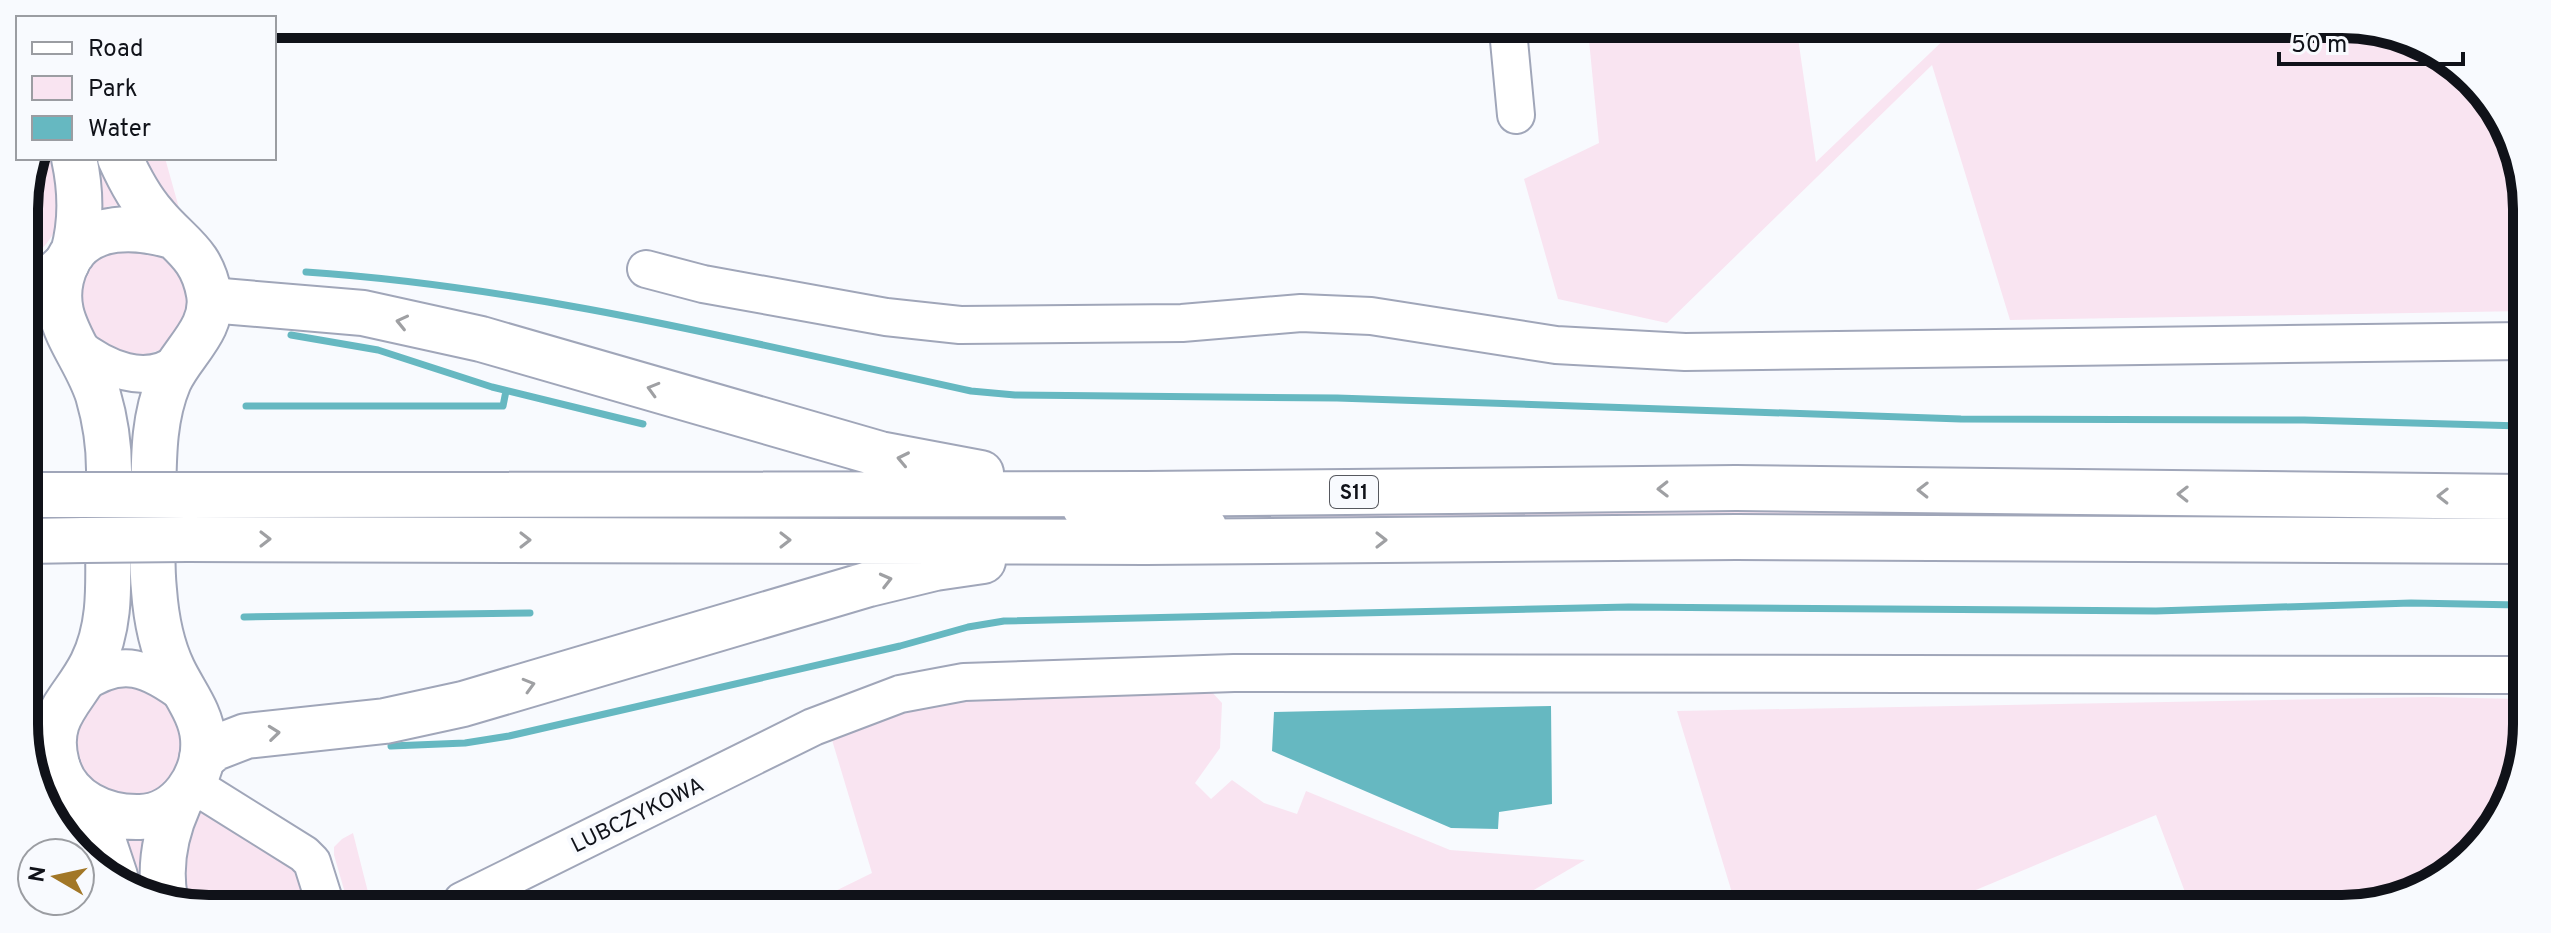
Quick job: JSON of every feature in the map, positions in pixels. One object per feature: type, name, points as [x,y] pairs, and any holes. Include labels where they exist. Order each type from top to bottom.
[{"type":"main road","points":[[74,160],[80,213],[59,304],[66,332],[98,394],[108,445],[106,620],[94,660],[56,722],[55,774],[103,840],[111,864]]},
{"type":"main road","points":[[121,160],[153,215],[187,246],[202,268],[210,300],[203,329],[180,361],[160,406],[155,428],[153,585],[157,616],[165,650],[200,722],[203,738],[191,782],[170,821],[164,851],[165,889]]},
{"type":"main road","points":[[38,283],[54,275],[91,237],[118,229],[146,229],[175,237]]},
{"type":"main road","points":[[210,300],[363,313],[481,339],[880,454],[954,469],[1143,518]]},
{"type":"main road","name":"S11","points":[[38,541],[978,540],[1298,493],[1736,488],[2513,497]]},
{"type":"main road","name":"S11","points":[[38,495],[979,494],[1317,541],[1752,537],[2513,541]]},
{"type":"main road","points":[[55,774],[104,812],[136,817],[164,812],[191,782],[215,748],[246,736],[385,721],[463,704],[869,584],[1143,518]]},
{"type":"lane","points":[[1509,38],[1516,115]]},
{"type":"lane","points":[[646,269],[703,284],[886,317],[960,325],[1182,323],[1301,313],[1371,316],[1556,345],[1685,352],[2513,341]]},
{"type":"lane","points":[[74,344],[109,366],[131,373],[163,372],[180,361]]},
{"type":"lane","points":[[81,685],[107,670],[130,668],[150,672],[186,696]]},
{"type":"lane","name":"LUBCZYKOWA","points":[[474,895],[813,727],[900,694],[964,682],[1234,673],[2513,675]]},
{"type":"lane","points":[[191,782],[304,854],[312,862],[322,895]]},
{"type":"green space","points":[[1589,38],[1798,38],[1816,162],[1946,38],[2353,38],[2375,41],[2417,56],[2446,73],[2478,105],[2490,124],[2500,144],[2512,187],[2513,311],[2010,320],[1932,65],[1667,323],[1558,299],[1524,179],[1599,143]]},
{"type":"green space","points":[[46,160],[52,160],[59,189],[59,216],[56,229],[39,251],[39,187]]},
{"type":"green space","points":[[89,160],[103,160],[126,205],[109,206],[97,213]]},
{"type":"green space","points":[[137,160],[166,160],[179,208],[189,226]]},
{"type":"green space","points":[[152,244],[185,272],[189,315],[163,349],[138,357],[97,344],[78,314],[83,271],[101,252]]},
{"type":"green space","points":[[1309,509],[2513,511],[2513,526],[1310,524]]},
{"type":"green space","points":[[117,686],[141,686],[173,706],[185,751],[167,782],[136,800],[87,783],[70,741],[96,695]]},
{"type":"green space","points":[[1210,690],[1222,703],[1220,748],[1195,783],[1211,799],[1232,780],[1264,803],[1297,814],[1306,791],[1450,850],[1585,860],[1525,895],[827,895],[872,873],[829,730],[964,697]]},
{"type":"green space","points":[[2432,697],[2513,699],[2513,735],[2504,779],[2495,799],[2463,845],[2427,872],[2375,892],[2353,895],[2186,895],[2156,815],[1964,895],[1733,895],[1677,711]]},
{"type":"green space","points":[[200,811],[293,867],[302,895],[181,893],[190,817]]},
{"type":"green space","points":[[353,833],[369,895],[346,895],[334,855],[334,847]]},
{"type":"green space","points":[[148,836],[149,884],[130,875],[119,838]]},
{"type":"water","points":[[1551,706],[1552,804],[1499,812],[1498,829],[1451,828],[1272,751],[1274,712]]},
{"type":"waterway","points":[[306,272],[390,279],[557,304],[723,336],[971,391],[1015,395],[1337,398],[1961,419],[2304,420],[2513,426]]},
{"type":"waterway","points":[[291,335],[378,350],[492,387],[643,424]]},
{"type":"waterway","points":[[246,406],[503,406],[506,391]]},
{"type":"waterway","points":[[391,746],[465,743],[509,736],[1004,621],[1629,607],[2156,611],[2411,603],[2513,605]]},
{"type":"waterway","points":[[244,617],[530,613]]}]
